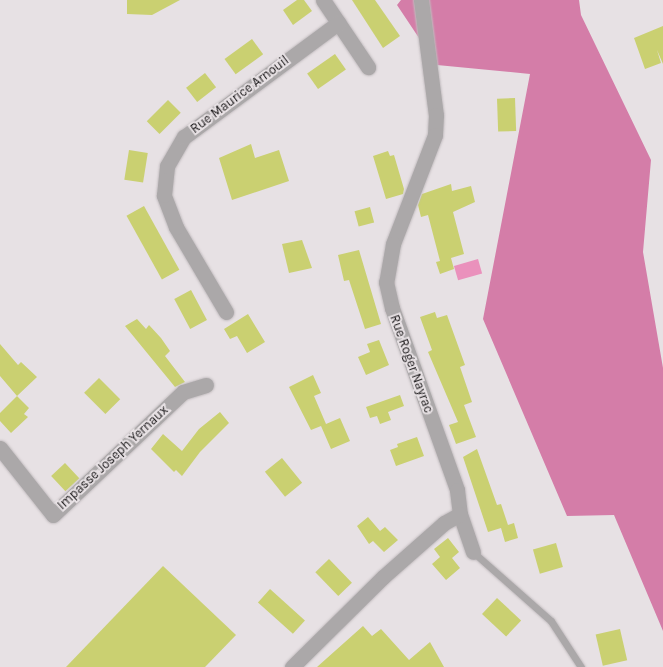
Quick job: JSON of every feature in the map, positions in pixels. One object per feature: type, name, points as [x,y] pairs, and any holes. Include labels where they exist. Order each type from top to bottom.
[{"type":"street","points":[[323,0],[368,67]]},
{"type":"street","name":"Rue Roger Nayrac","points":[[420,0],[436,115],[435,135],[388,261],[386,282],[392,308],[457,490],[460,514],[473,552]]},
{"type":"street","name":"Rue Maurice Arnouil","points":[[226,312],[176,227],[164,195],[167,166],[184,137],[338,22]]},
{"type":"street","name":"Impasse Joseph Yernaux","points":[[0,448],[53,515],[183,392],[206,385]]},
{"type":"street","points":[[292,667],[384,577],[444,523],[460,514]]},
{"type":"lane","name":"Rue Roger Nayrac","points":[[473,552],[551,621],[581,667]]},
{"type":"shaded area","points":[[401,0],[579,0],[581,15],[651,160],[643,252],[663,368],[663,631],[614,515],[567,516],[483,319],[530,74],[437,65],[397,5]]},
{"type":"shaded area","points":[[478,259],[482,273],[458,280],[454,266]]},
{"type":"building","points":[[127,0],[180,0],[152,15],[127,14]]},
{"type":"building","points":[[297,0],[304,0],[312,11],[293,25],[283,10]]},
{"type":"building","points":[[352,0],[375,0],[400,36],[383,48]]},
{"type":"building","points":[[663,26],[663,64],[657,50],[661,63],[645,69],[634,38]]},
{"type":"building","points":[[252,39],[263,54],[236,74],[224,59]]},
{"type":"building","points":[[335,54],[346,70],[318,89],[307,74]]},
{"type":"building","points":[[205,73],[216,87],[197,102],[186,88]]},
{"type":"building","points":[[515,98],[516,131],[498,132],[497,99]]},
{"type":"building","points":[[168,100],[181,113],[160,134],[147,121]]},
{"type":"building","points":[[251,144],[255,158],[279,150],[289,181],[232,200],[219,158]]},
{"type":"building","points":[[129,150],[148,153],[143,183],[124,180]]},
{"type":"building","points":[[388,151],[390,156],[394,155],[404,189],[403,194],[386,199],[373,156]]},
{"type":"building","points":[[451,184],[452,191],[471,186],[475,202],[453,212],[464,254],[451,258],[454,269],[440,274],[436,262],[440,261],[428,215],[421,217],[418,205],[422,194]]},
{"type":"building","points":[[144,206],[179,270],[162,280],[127,216]]},
{"type":"building","points":[[370,207],[374,222],[359,227],[355,211]]},
{"type":"building","points":[[302,240],[312,268],[289,273],[282,244]]},
{"type":"building","points":[[359,250],[381,324],[365,329],[349,280],[344,281],[338,255]]},
{"type":"building","points":[[191,290],[207,320],[190,329],[174,299]]},
{"type":"building","points":[[435,312],[437,318],[447,315],[465,365],[460,367],[472,402],[464,405],[476,437],[456,444],[449,425],[458,422],[428,352],[432,350],[420,317]]},
{"type":"building","points":[[248,314],[265,342],[247,353],[237,336],[230,339],[224,329]]},
{"type":"building","points":[[137,319],[146,329],[149,325],[161,338],[170,351],[165,356],[185,382],[175,387],[125,326]]},
{"type":"building","points":[[379,340],[389,365],[366,375],[358,357],[370,352],[367,344]]},
{"type":"building","points":[[0,344],[18,365],[21,362],[37,377],[17,396],[0,376]]},
{"type":"building","points":[[313,375],[321,393],[314,396],[326,424],[340,418],[350,441],[331,449],[321,426],[311,430],[289,387]]},
{"type":"building","points":[[99,378],[120,399],[105,414],[84,393]]},
{"type":"building","points":[[400,395],[404,406],[388,412],[391,420],[380,424],[377,416],[370,418],[366,407]]},
{"type":"building","points":[[17,396],[29,408],[24,414],[28,417],[11,433],[0,421],[0,413]]},
{"type":"building","points":[[220,412],[229,423],[200,452],[182,476],[176,470],[174,472],[151,449],[163,434],[182,451],[199,429]]},
{"type":"building","points":[[417,437],[424,456],[396,466],[390,450],[398,447],[397,444]]},
{"type":"building","points":[[477,449],[497,505],[501,504],[508,525],[514,523],[518,538],[505,542],[501,528],[488,532],[463,457]]},
{"type":"building","points":[[282,458],[302,483],[285,497],[265,472]]},
{"type":"building","points":[[65,463],[79,478],[65,491],[51,476]]},
{"type":"building","points":[[368,517],[380,531],[385,527],[398,540],[384,552],[373,541],[369,544],[357,526]]},
{"type":"building","points":[[448,538],[459,552],[452,558],[460,568],[446,580],[432,564],[440,557],[434,549]]},
{"type":"building","points":[[556,543],[563,567],[540,574],[533,550]]},
{"type":"building","points":[[329,559],[352,583],[338,596],[315,572]]},
{"type":"building","points":[[163,566],[236,635],[205,667],[66,667]]},
{"type":"building","points":[[270,589],[305,620],[293,634],[258,602]]},
{"type":"building","points":[[497,598],[521,621],[506,637],[482,614]]},
{"type":"building","points":[[363,626],[372,636],[381,629],[409,660],[430,642],[444,667],[317,667]]},
{"type":"building","points":[[620,629],[627,660],[603,666],[596,635]]}]
